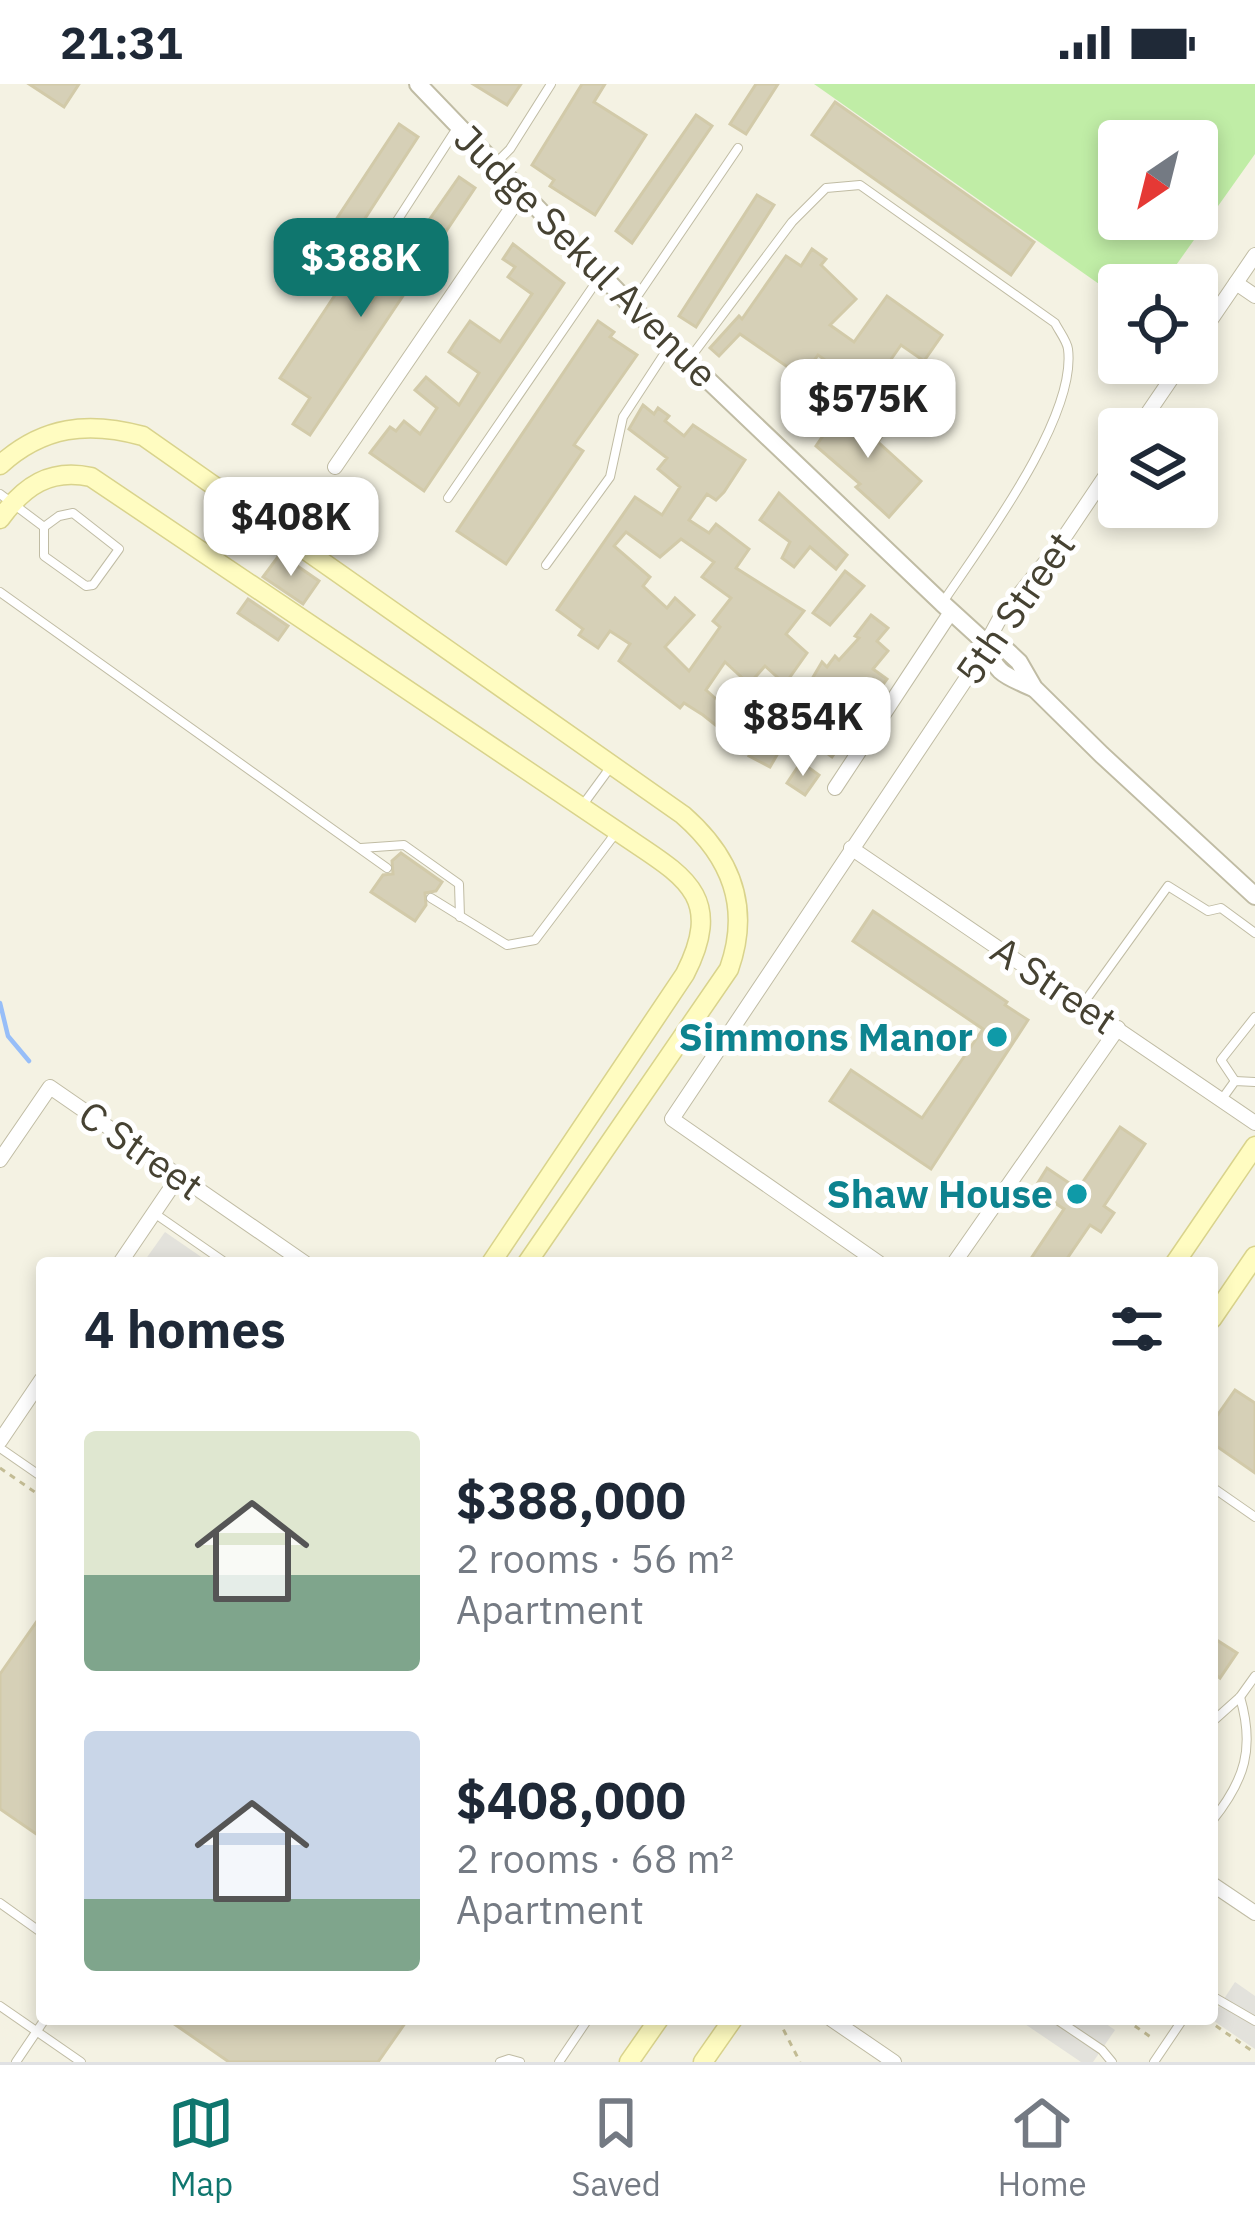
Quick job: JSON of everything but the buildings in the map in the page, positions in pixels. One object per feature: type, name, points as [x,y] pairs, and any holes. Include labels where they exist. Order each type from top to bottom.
[{"type":"main road","points":[[0,465],[35,440],[77,426],[143,436],[683,815],[717,850],[736,892],[739,937],[719,988],[531,1257]]},
{"type":"main road","points":[[4,506],[43,478],[61,474],[91,477],[617,831],[690,887],[704,922],[685,974],[495,1257]]},
{"type":"main road","points":[[1179,1257],[1255,1146]]},
{"type":"main road","points":[[1218,1310],[1255,1256]]},
{"type":"main road","points":[[629,2062],[655,2025]]},
{"type":"main road","points":[[703,2062],[729,2025]]},
{"type":"street","name":"Judge Sekul Avenue","points":[[418,84],[671,344],[953,613],[987,644],[1003,647],[1019,662],[1034,688],[1255,896]]},
{"type":"street","points":[[335,467],[522,193]]},
{"type":"street","points":[[1218,309],[1255,255]]},
{"type":"street","points":[[1236,283],[1255,296]]},
{"type":"street","name":"5th Street","points":[[870,1257],[672,1119],[1000,618],[1057,548],[1098,487]]},
{"type":"street","points":[[835,788],[953,613]]},
{"type":"street","name":"A Street","points":[[851,848],[1255,1123]]},
{"type":"street","points":[[958,1257],[1118,1028]]},
{"type":"street","name":"C Street","points":[[0,1160],[50,1087],[296,1257]]},
{"type":"street","points":[[124,1257],[179,1176]]},
{"type":"street","points":[[0,1444],[36,1388]]},
{"type":"street","points":[[1218,1887],[1255,1913]]},
{"type":"street","points":[[840,2025],[894,2062]]},
{"type":"lane","points":[[495,164],[510,149],[551,84]]},
{"type":"lane","points":[[364,272],[458,127]]},
{"type":"lane","points":[[631,305],[738,148]]},
{"type":"lane","points":[[688,360],[792,222],[826,188],[860,185],[1055,323],[1068,348],[1060,402],[953,613]]},
{"type":"lane","points":[[448,498],[602,274]]},
{"type":"lane","points":[[546,565],[610,477],[623,417],[671,344]]},
{"type":"lane","points":[[4,506],[44,526]]},
{"type":"lane","points":[[73,513],[115,542],[118,555],[99,580],[86,586],[44,556],[44,526],[73,513]]},
{"type":"lane","points":[[0,592],[387,868]]},
{"type":"lane","points":[[581,807],[612,765]]},
{"type":"lane","points":[[431,898],[507,945],[535,940],[617,831]]},
{"type":"lane","points":[[359,848],[404,845],[459,884],[460,917]]},
{"type":"lane","points":[[1083,1004],[1168,886],[1208,911],[1221,908],[1255,933]]},
{"type":"lane","points":[[1235,1081],[1221,1060],[1255,1017]]},
{"type":"lane","points":[[1235,1081],[1255,1082]]},
{"type":"lane","points":[[1222,1100],[1235,1081]]},
{"type":"lane","points":[[154,1214],[217,1257]]},
{"type":"lane","points":[[0,1444],[36,1472]]},
{"type":"lane","points":[[1218,1491],[1255,1517]]},
{"type":"lane","points":[[1218,1717],[1255,1676]]},
{"type":"lane","points":[[1218,1812],[1254,1758],[1251,1717],[1240,1697]]},
{"type":"lane","points":[[0,1904],[36,1929]]},
{"type":"lane","points":[[1218,1999],[1255,2021]]},
{"type":"lane","points":[[0,2006],[81,2062]]},
{"type":"lane","points":[[16,2062],[41,2025]]},
{"type":"lane","points":[[559,2062],[584,2025]]},
{"type":"lane","points":[[1065,2025],[1112,2062]]},
{"type":"lane","points":[[1154,2062],[1180,2025]]},
{"type":"lane","points":[[500,2062],[520,2062]]},
{"type":"path","points":[[0,1468],[36,1492]]},
{"type":"path","points":[[781,2025],[800,2062]]},
{"type":"path","points":[[1134,2025],[1154,2039]]},
{"type":"path","points":[[1215,2025],[1255,2053]]},
{"type":"green space","points":[[814,84],[1255,84],[1255,154],[1218,206],[1218,120],[1098,120],[1098,240],[1194,240],[1177,264],[1098,264],[1098,283]]},
{"type":"shaded area","points":[[165,1232],[201,1257],[147,1257]]},
{"type":"shaded area","points":[[1235,1982],[1255,1996],[1255,2049],[1218,2024],[1218,2008]]},
{"type":"shaded area","points":[[1026,2025],[1108,2025],[1115,2030],[1093,2062],[1081,2062]]},
{"type":"waterway","points":[[0,1003],[8,1036],[29,1061]]},
{"type":"place","name":"Simmons Manor","points":[[997,1037]]},
{"type":"place","name":"Shaw House","points":[[1077,1194]]}]
